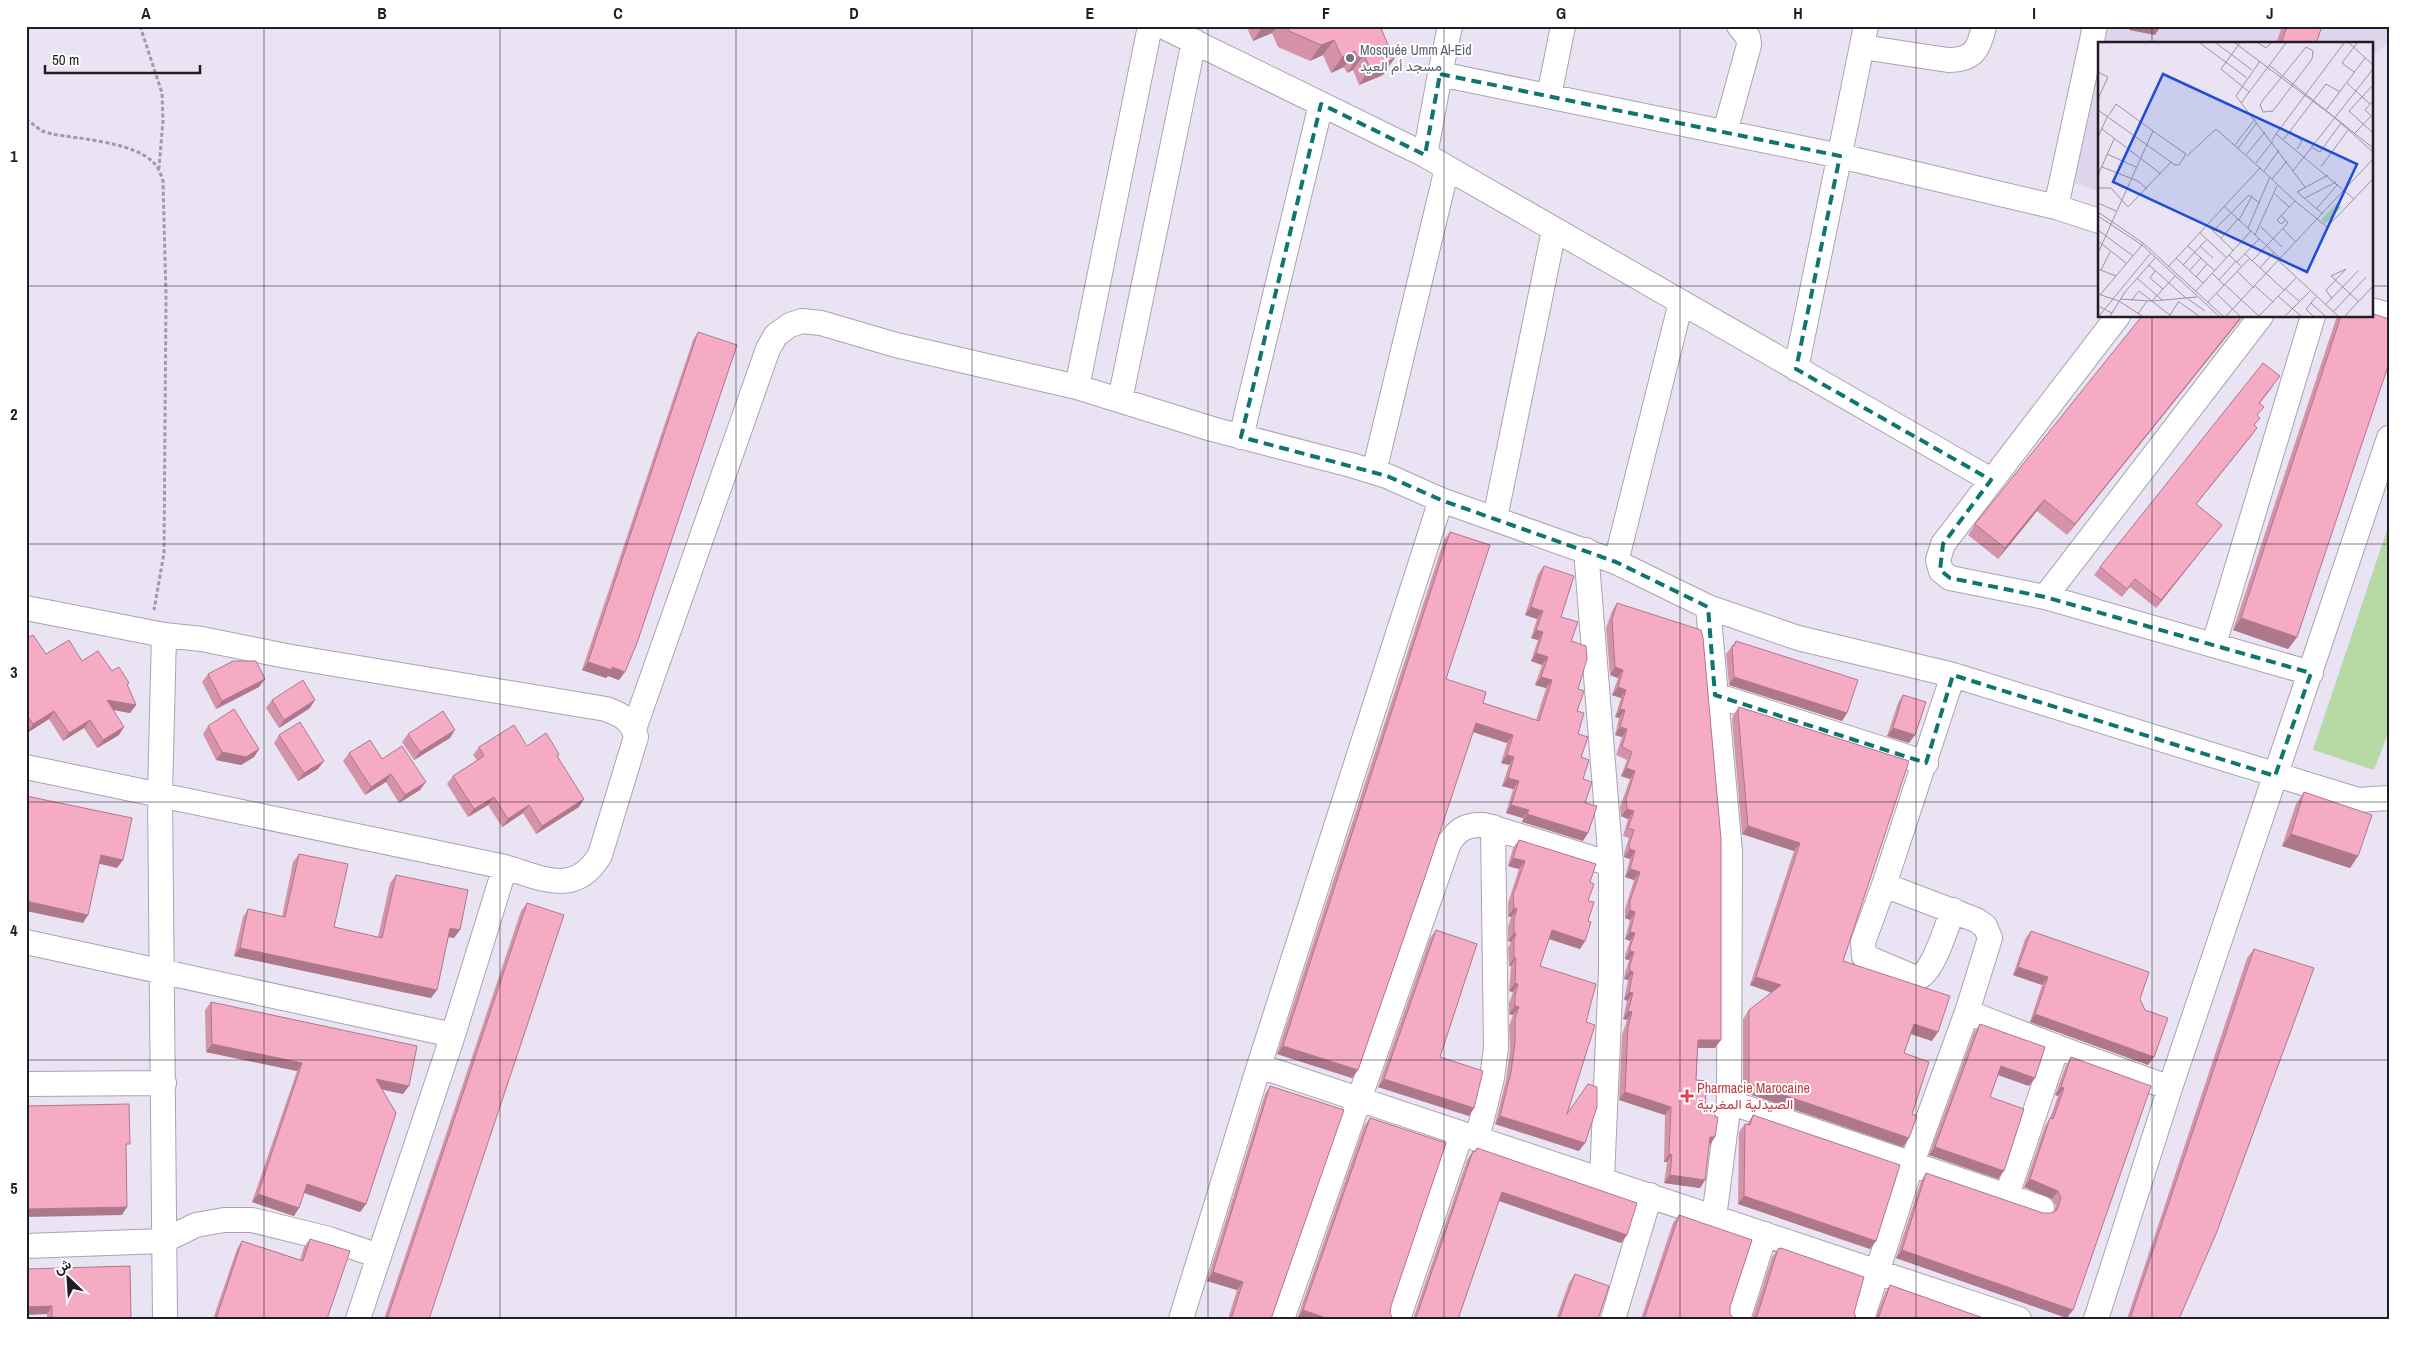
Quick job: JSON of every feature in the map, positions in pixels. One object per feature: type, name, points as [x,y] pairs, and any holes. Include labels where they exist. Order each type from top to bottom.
[{"type":"street","points":[[1077,387],[1150,26]]},
{"type":"street","points":[[1425,155],[1450,26]]},
{"type":"street","points":[[1549,96],[1563,26]]},
{"type":"street","points":[[1725,132],[1749,45],[1748,37],[1740,26]]},
{"type":"street","points":[[1796,369],[1864,37],[1960,60],[1970,57],[1976,49],[1984,26]]},
{"type":"street","points":[[2056,207],[2095,26]]},
{"type":"street","points":[[1120,400],[1177,31],[1425,155],[1991,480]]},
{"type":"street","points":[[1440,74],[1840,156],[2056,207],[2098,221]]},
{"type":"street","points":[[1242,437],[1321,104]]},
{"type":"street","points":[[1374,472],[1447,168]]},
{"type":"street","points":[[1496,518],[1554,230]]},
{"type":"street","points":[[1616,562],[1681,302]]},
{"type":"street","points":[[2372,310],[2389,315]]},
{"type":"street","points":[[2116,318],[1943,544],[1938,560],[1941,571],[1950,578],[2045,597],[2311,673]]},
{"type":"street","points":[[2045,597],[2259,318]]},
{"type":"street","points":[[2214,644],[2312,318]]},
{"type":"street","points":[[26,767],[160,793],[505,867],[555,882],[579,876],[591,870],[600,855],[634,748],[634,729],[768,349],[776,335],[790,325],[802,321],[820,323],[896,345],[1077,387],[1242,437],[1374,472],[1441,500],[1586,550],[1616,562],[1708,607],[1798,638],[1953,675],[2275,776],[2358,800],[2389,798]]},
{"type":"street","points":[[2096,1319],[2170,1088],[2389,438]]},
{"type":"street","points":[[1181,1319],[1259,1066],[1441,500]]},
{"type":"street","points":[[1586,550],[1611,864],[1611,970],[1602,1179]]},
{"type":"street","points":[[1708,607],[1730,852],[1729,1102],[1714,1218]]},
{"type":"street","points":[[26,608],[154,633],[209,640],[286,656],[606,709],[626,718],[634,729]]},
{"type":"street","points":[[154,633],[160,793],[164,1083],[164,1319]]},
{"type":"street","points":[[1953,675],[1926,763],[1863,942],[1863,952],[1867,959],[1916,978],[1923,977],[1930,967],[1953,910]]},
{"type":"street","points":[[1715,695],[1926,763]]},
{"type":"street","points":[[1282,1319],[1449,843],[1457,831],[1465,826],[1474,824],[1493,827],[1611,864]]},
{"type":"street","points":[[1398,1319],[1492,1078],[1496,1048],[1493,827]]},
{"type":"street","points":[[358,1319],[453,1034],[505,867]]},
{"type":"street","points":[[1862,1319],[1912,1163],[1967,1012],[1990,938],[1981,922],[1884,885]]},
{"type":"street","points":[[26,942],[453,1034]]},
{"type":"street","points":[[1967,1012],[2170,1088]]},
{"type":"street","points":[[2007,1195],[2057,1047]]},
{"type":"street","points":[[1259,1066],[1877,1271],[1981,1313],[2019,1319]]},
{"type":"street","points":[[26,1084],[164,1083]]},
{"type":"street","points":[[1729,1102],[2042,1208]]},
{"type":"street","points":[[1613,1319],[1650,1195]]},
{"type":"street","points":[[26,1246],[164,1242],[196,1225],[224,1220],[252,1220],[329,1239],[379,1256]]},
{"type":"street","points":[[1738,1319],[1765,1234]]},
{"type":"path","points":[[140,26],[162,93],[163,121],[159,169]]},
{"type":"path","points":[[26,119],[42,131],[52,134],[122,146],[153,162],[159,169],[163,181],[166,297],[164,553],[154,633]]},
{"type":"highlighted area","points":[[1440,74],[1840,156],[1796,369],[1991,480],[1943,544],[1940,570],[1950,578],[2045,597],[2311,673],[2275,776],[1953,675],[1926,763],[1715,695],[1708,607],[1616,562],[1441,500],[1387,476],[1241,437],[1321,104],[1425,155]]},
{"type":"shaded area","points":[[2108,26],[2389,26],[2389,42],[2372,56],[2372,42],[2104,42]]},
{"type":"shaded area","points":[[2098,73],[2098,191],[2074,183]]},
{"type":"green space","points":[[2389,524],[2389,731],[2374,770],[2313,750]]},
{"type":"building","points":[[1287,26],[1380,26],[1394,59],[1370,69],[1364,54],[1358,57],[1355,51],[1342,57],[1334,40],[1321,45],[1289,31]]},
{"type":"building","points":[[2287,26],[2322,26],[2317,42],[2282,42]]},
{"type":"building","points":[[2372,313],[2389,319],[2389,363],[2297,637],[2241,618],[2340,318],[2372,318]]},
{"type":"building","points":[[2140,318],[2240,318],[2075,524],[2044,500],[2005,548],[1975,524]]},
{"type":"building","points":[[698,332],[737,345],[637,643],[625,672],[612,667],[612,670],[588,662]]},
{"type":"building","points":[[2263,363],[2280,376],[2259,403],[2264,407],[2257,415],[2260,418],[2254,425],[2257,428],[2196,504],[2222,525],[2161,600],[2135,579],[2127,589],[2100,567]]},
{"type":"building","points":[[1450,532],[1490,545],[1446,679],[1486,692],[1483,703],[1539,721],[1552,680],[1541,677],[1548,657],[1536,653],[1543,632],[1536,630],[1543,611],[1531,607],[1544,566],[1574,576],[1561,617],[1578,622],[1571,641],[1586,646],[1587,659],[1578,689],[1584,691],[1577,711],[1584,713],[1578,734],[1588,737],[1581,757],[1589,760],[1583,779],[1592,782],[1585,803],[1597,806],[1588,833],[1527,814],[1529,810],[1511,805],[1519,781],[1508,778],[1514,757],[1507,755],[1513,735],[1476,723],[1358,1070],[1283,1046]]},
{"type":"building","points":[[1617,603],[1701,630],[1703,638],[1721,839],[1721,1040],[1698,1040],[1696,1080],[1707,1081],[1705,1107],[1715,1108],[1715,1117],[1718,1117],[1715,1137],[1710,1137],[1705,1180],[1670,1175],[1672,1155],[1669,1154],[1671,1107],[1625,1092],[1628,1027],[1632,1012],[1628,1011],[1633,993],[1629,992],[1633,972],[1630,971],[1630,965],[1634,952],[1630,951],[1630,947],[1635,933],[1630,932],[1635,912],[1630,910],[1630,901],[1640,872],[1630,869],[1635,851],[1630,849],[1629,845],[1634,830],[1628,828],[1634,811],[1627,809],[1626,799],[1635,771],[1626,768],[1632,752],[1622,747],[1627,729],[1620,727],[1625,710],[1620,709],[1626,690],[1618,687],[1623,670],[1615,667],[1612,620]]},
{"type":"building","points":[[33,635],[46,654],[69,640],[82,661],[98,651],[112,671],[119,667],[129,683],[127,684],[136,705],[107,700],[124,727],[103,740],[90,720],[69,733],[54,711],[33,724],[26,714],[26,639]]},
{"type":"building","points":[[1736,641],[1858,680],[1847,713],[1734,677],[1732,646],[1734,646]]},
{"type":"building","points":[[233,661],[256,661],[265,679],[222,701],[208,674]]},
{"type":"building","points":[[303,680],[315,700],[284,720],[272,700]]},
{"type":"building","points":[[1903,695],[1926,702],[1915,735],[1893,728]]},
{"type":"building","points":[[1739,707],[1909,761],[1843,961],[1950,996],[1938,1032],[1914,1024],[1904,1053],[1929,1062],[1912,1114],[1917,1116],[1909,1138],[1749,1083],[1749,1010],[1781,985],[1756,977],[1800,843],[1748,826]]},
{"type":"building","points":[[234,709],[259,749],[246,757],[222,752],[208,726]]},
{"type":"building","points":[[443,711],[455,730],[420,752],[408,734]]},
{"type":"building","points":[[300,722],[324,761],[304,773],[279,735]]},
{"type":"building","points":[[514,725],[527,746],[546,733],[559,754],[557,756],[584,799],[542,826],[529,805],[508,819],[494,797],[474,809],[453,776],[484,756],[479,747]]},
{"type":"building","points":[[370,740],[382,759],[402,746],[426,782],[405,795],[391,774],[371,787],[349,753]]},
{"type":"building","points":[[2304,792],[2372,815],[2358,856],[2291,834]]},
{"type":"building","points":[[26,796],[132,818],[123,860],[101,855],[88,915],[26,901]]},
{"type":"building","points":[[1519,840],[1596,864],[1590,882],[1594,884],[1588,901],[1594,902],[1588,921],[1591,922],[1585,941],[1552,930],[1540,966],[1596,984],[1586,1022],[1595,1025],[1567,1114],[1588,1084],[1597,1087],[1597,1107],[1585,1143],[1500,1116],[1511,1072],[1515,1042],[1515,1018],[1519,1007],[1515,1006],[1518,984],[1515,983],[1516,958],[1514,958],[1514,940],[1516,934],[1514,933],[1514,919],[1517,909],[1514,908],[1513,895],[1525,861],[1513,858]]},
{"type":"building","points":[[299,854],[348,864],[334,927],[382,938],[396,875],[468,890],[460,930],[450,928],[437,990],[240,948],[248,909],[285,917]]},
{"type":"building","points":[[527,903],[564,915],[429,1319],[387,1319]]},
{"type":"building","points":[[1436,930],[1477,944],[1440,1057],[1483,1071],[1474,1108],[1384,1079]]},
{"type":"building","points":[[2031,931],[2149,972],[2140,999],[2145,1010],[2168,1018],[2154,1057],[2035,1014],[2048,977],[2018,967]]},
{"type":"building","points":[[2254,949],[2314,968],[2216,1234],[2179,1319],[2130,1319]]},
{"type":"building","points":[[211,1002],[417,1046],[409,1086],[376,1079],[396,1113],[366,1204],[307,1184],[299,1208],[258,1194],[302,1063],[212,1044]]},
{"type":"building","points":[[1980,1024],[2045,1047],[2035,1078],[2001,1066],[1990,1097],[2024,1109],[2004,1171],[1935,1147]]},
{"type":"building","points":[[2071,1057],[2151,1086],[2073,1310],[1902,1250],[1926,1173],[2043,1213],[2051,1213],[2057,1210],[2061,1198],[2058,1191],[2030,1179],[2050,1118],[2053,1119],[2064,1088],[2061,1087]]},
{"type":"building","points":[[1270,1086],[1344,1110],[1271,1319],[1231,1319],[1243,1282],[1213,1272]]},
{"type":"building","points":[[129,1104],[130,1144],[126,1144],[127,1207],[26,1209],[26,1106]]},
{"type":"building","points":[[1753,1115],[1900,1165],[1876,1241],[1744,1196],[1745,1124],[1750,1125]]},
{"type":"building","points":[[1370,1118],[1446,1143],[1391,1306],[1390,1313],[1393,1319],[1329,1319],[1303,1310]]},
{"type":"building","points":[[1477,1148],[1637,1203],[1627,1235],[1502,1192],[1458,1319],[1414,1319],[1417,1315],[1473,1151],[1475,1152]]},
{"type":"building","points":[[1679,1215],[1752,1240],[1730,1307],[1730,1314],[1734,1319],[1644,1319]]},
{"type":"building","points":[[310,1239],[350,1251],[327,1319],[216,1319],[242,1241],[303,1261]]},
{"type":"building","points":[[1781,1248],[1864,1277],[1854,1313],[1857,1319],[1753,1319],[1757,1316],[1778,1249]]},
{"type":"building","points":[[130,1266],[131,1319],[52,1319],[52,1306],[26,1307],[26,1269]]},
{"type":"building","points":[[1575,1274],[1609,1286],[1598,1319],[1559,1319]]},
{"type":"building","points":[[1890,1285],[1986,1319],[1878,1319]]},
{"type":"place","name":"Mosquée Umm Al-Eid مسجد أم العيد","points":[[1350,58]]},
{"type":"place","name":"Pharmacie Marocaine الصيدلية المغربية","points":[[1687,1096]]}]
